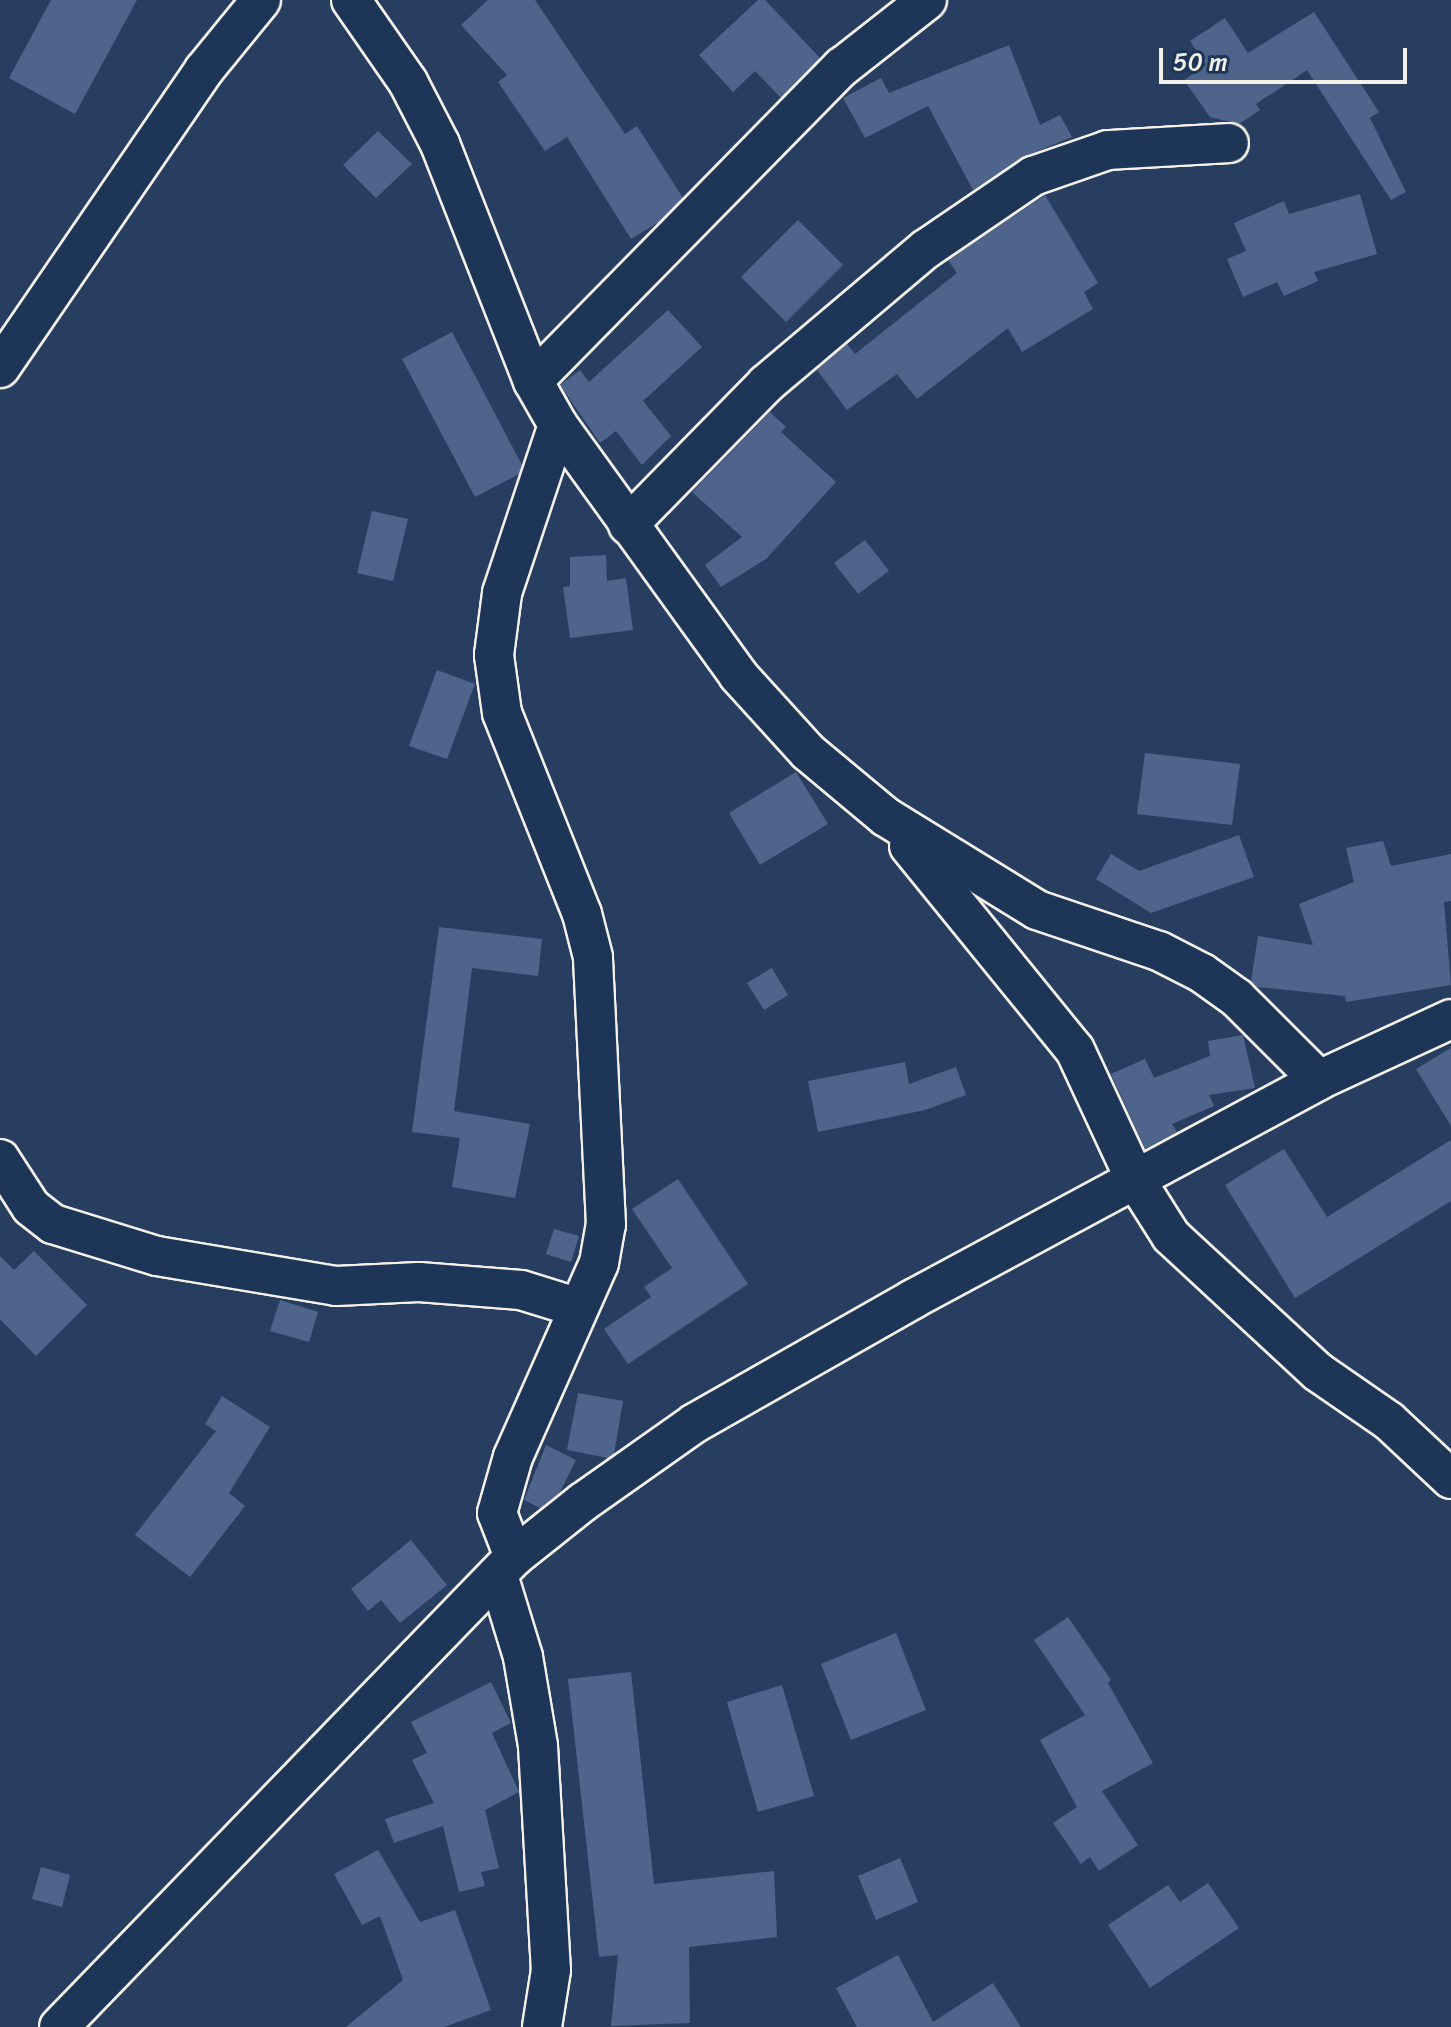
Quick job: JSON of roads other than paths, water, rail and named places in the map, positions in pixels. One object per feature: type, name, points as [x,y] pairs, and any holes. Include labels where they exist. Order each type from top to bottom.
[{"type":"street","points":[[0,368],[204,70],[261,0]]},
{"type":"street","points":[[351,0],[408,82],[440,144],[533,381],[558,425],[738,675],[808,752],[886,817],[1037,910],[1159,951],[1202,973],[1237,998],[1319,1080]]},
{"type":"street","points":[[533,381],[842,67],[927,0]]},
{"type":"street","points":[[628,525],[766,384],[926,249],[1033,176],[1108,150],[1229,143]]},
{"type":"street","points":[[542,2027],[551,1970],[538,1746],[497,1513],[513,1457],[576,1307],[599,1263],[606,1225],[593,957],[582,914],[502,713],[494,655],[502,593],[558,425]]},
{"type":"street","points":[[886,817],[1075,1050],[1135,1179],[1189,1256],[1318,1372],[1389,1421],[1451,1479]]},
{"type":"street","points":[[59,2027],[506,1566],[695,1423],[1319,1080],[1451,1019]]},
{"type":"street","points":[[0,1159],[31,1207],[53,1224],[157,1256],[336,1286],[419,1282],[521,1290],[576,1307]]}]
